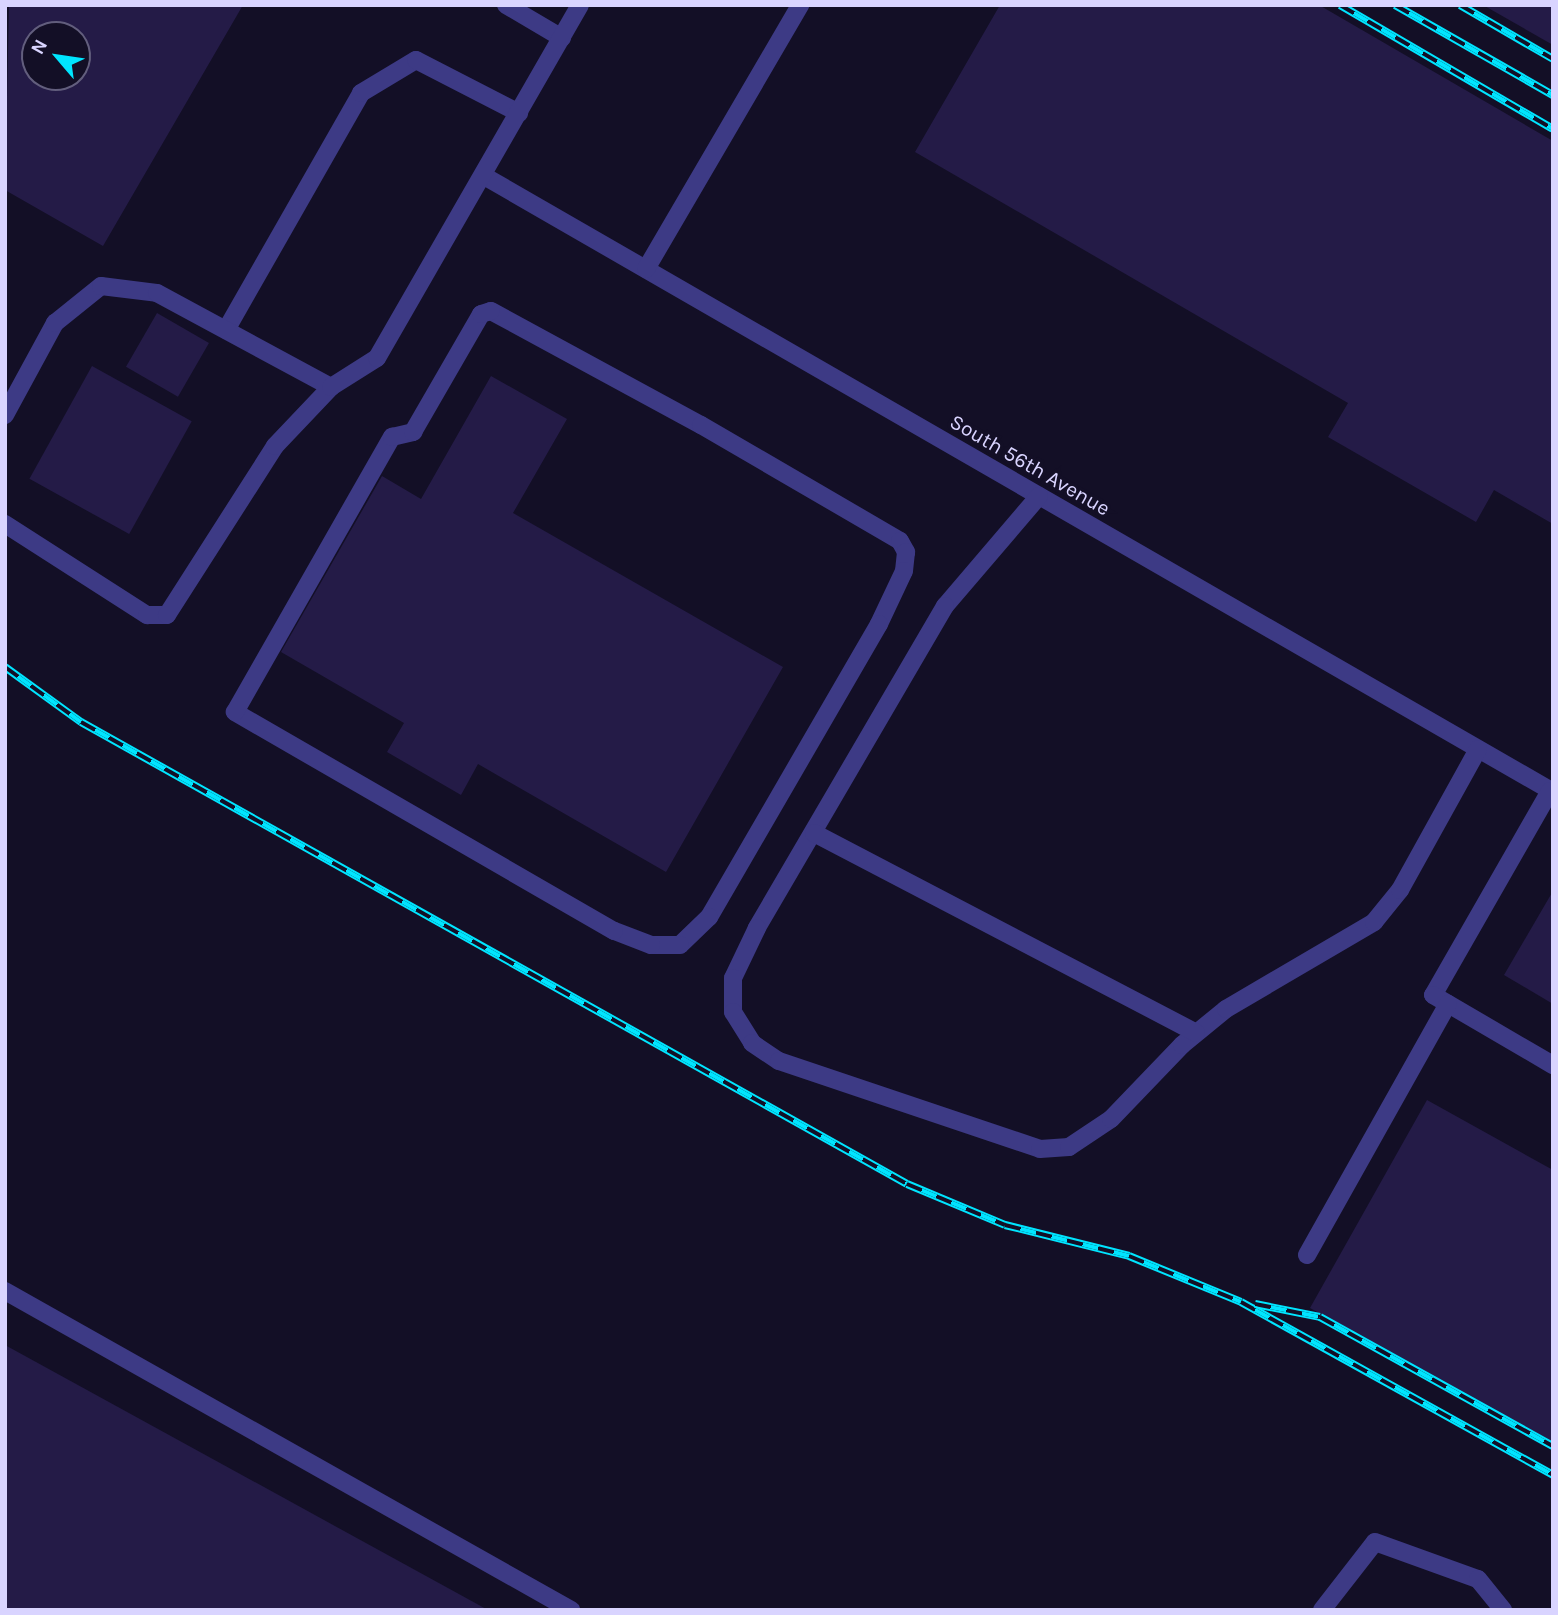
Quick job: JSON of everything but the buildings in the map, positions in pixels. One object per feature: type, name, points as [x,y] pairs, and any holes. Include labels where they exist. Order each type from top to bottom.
[{"type":"street","points":[[506,5],[562,38]]},
{"type":"street","points":[[5,524],[148,615],[167,615],[275,446],[331,387],[377,358],[580,5]]},
{"type":"street","points":[[646,269],[800,5]]},
{"type":"street","points":[[226,330],[361,93],[416,60],[519,113]]},
{"type":"street","name":"South 56th Avenue","points":[[484,176],[1551,791]]},
{"type":"street","points":[[5,415],[55,323],[102,286],[157,293],[331,387]]},
{"type":"street","points":[[481,314],[502,314],[701,425],[900,541],[906,552],[904,571],[879,624],[709,917],[680,945],[651,945],[614,931],[234,712],[392,437],[413,432],[481,314]]},
{"type":"street","points":[[1039,496],[945,607],[757,928],[733,978],[733,1012],[752,1043],[779,1061],[1040,1149],[1069,1147],[1111,1119],[1196,1034],[1226,1009],[1374,922],[1400,890],[1478,749]]},
{"type":"street","points":[[1551,791],[1433,995],[1553,1065]]},
{"type":"street","points":[[814,833],[1196,1034]]},
{"type":"street","points":[[1307,1255],[1447,1004]]},
{"type":"street","points":[[5,1291],[571,1610]]},
{"type":"street","points":[[1322,1610],[1375,1542],[1478,1579],[1503,1610]]},
{"type":"railway","points":[[1340,5],[1553,129]]},
{"type":"railway","points":[[1395,5],[1553,95]]},
{"type":"railway","points":[[1460,5],[1553,59]]},
{"type":"railway","points":[[5,667],[81,722],[907,1184],[1005,1225],[1129,1256],[1241,1302],[1553,1475]]},
{"type":"railway","points":[[1255,1304],[1320,1317],[1553,1446]]}]
